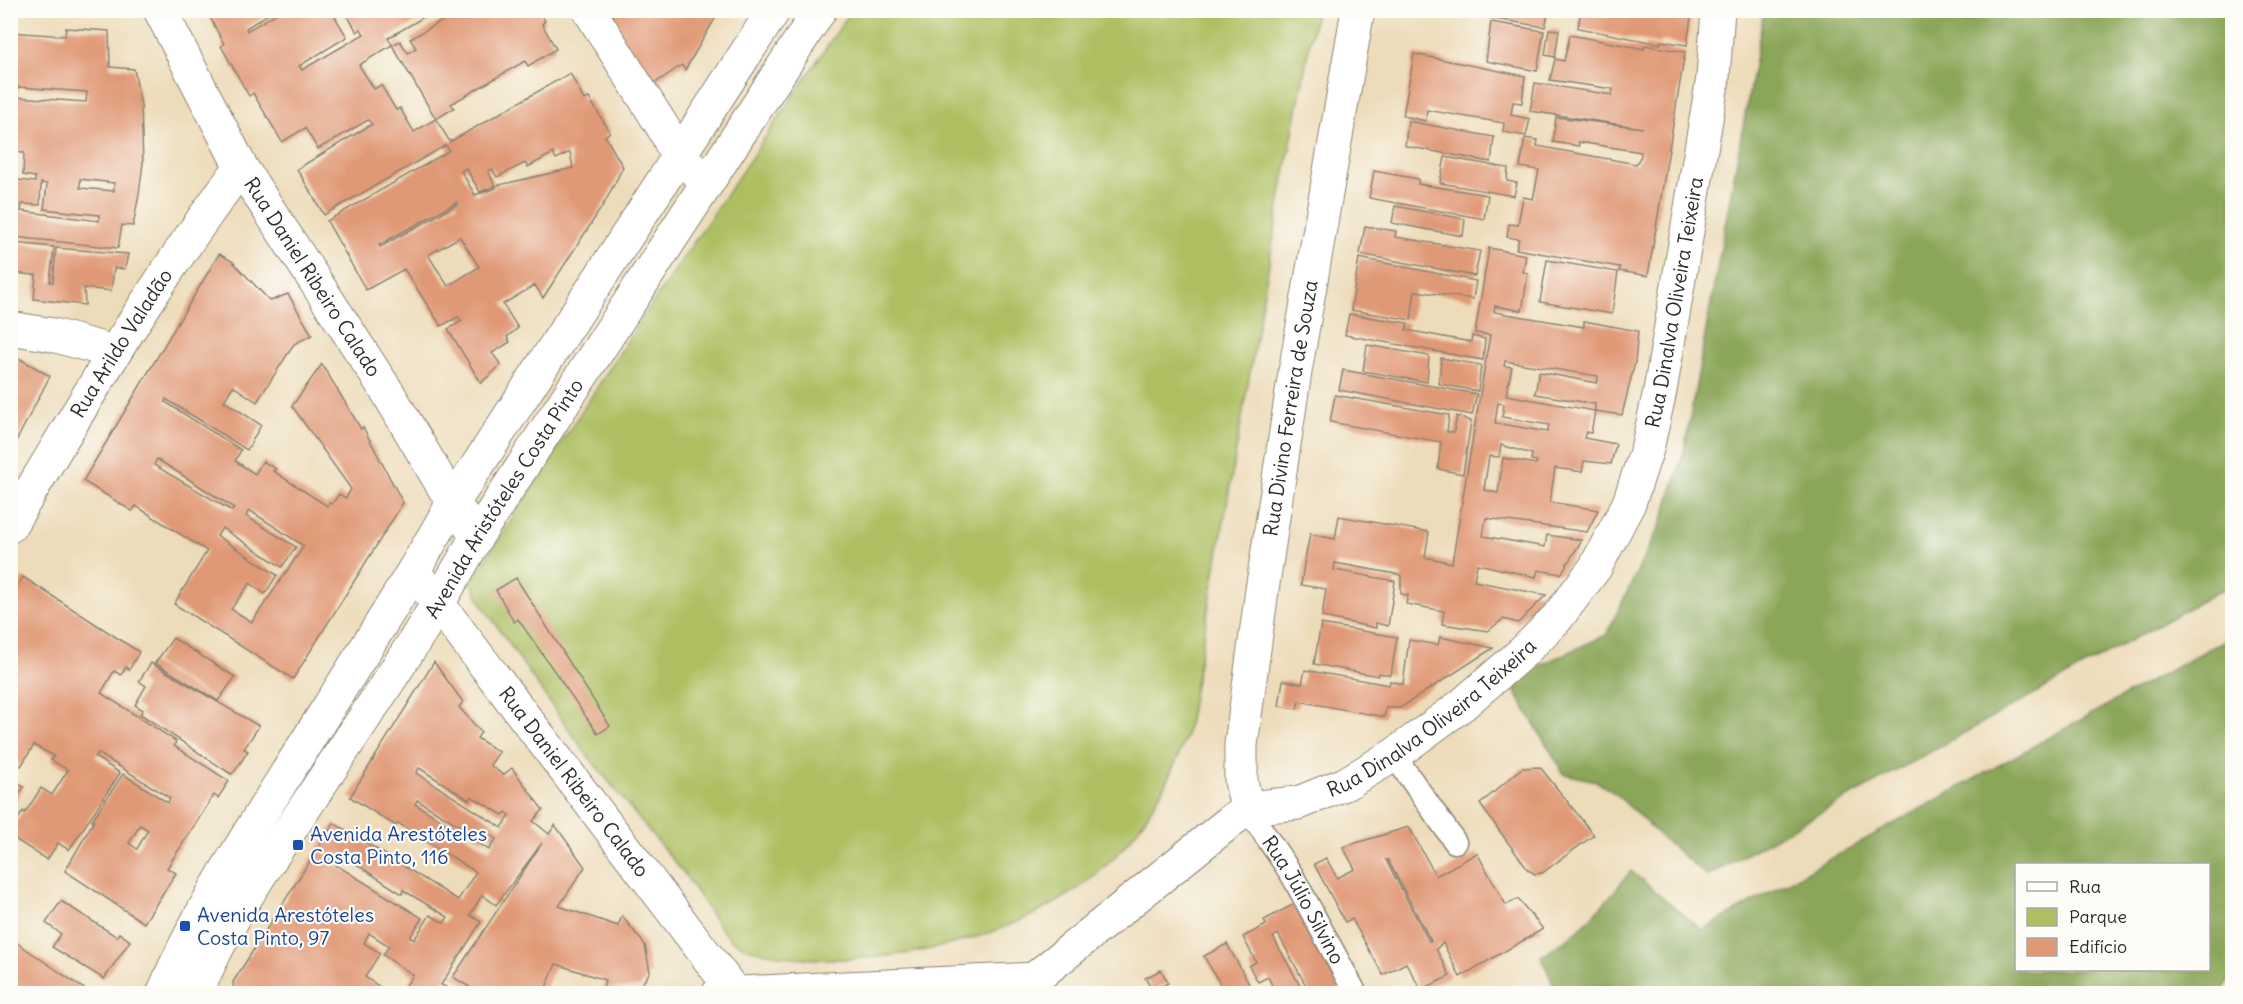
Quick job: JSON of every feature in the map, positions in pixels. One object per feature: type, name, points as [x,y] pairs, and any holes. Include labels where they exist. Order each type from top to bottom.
[{"type":"street","name":"Rua Daniel Ribeiro Calado","points":[[160,10],[241,167],[388,393],[453,503],[477,536]]},
{"type":"street","points":[[589,10],[664,129],[678,157],[708,181]]},
{"type":"street","name":"Avenida Aristóteles Costa Pinto","points":[[164,993],[184,943],[229,865],[414,572],[453,503],[774,10]]},
{"type":"street","name":"Avenida Aristóteles Costa Pinto","points":[[196,993],[211,957],[250,890],[439,605],[477,536],[820,10]]},
{"type":"street","name":"Rua Divino Ferreira de Souza","points":[[1247,808],[1241,781],[1241,746],[1262,590],[1295,372],[1358,10]]},
{"type":"street","name":"Rua Dinalva Oliveira Teixeira","points":[[1247,808],[1298,803],[1345,784],[1394,755],[1462,705],[1557,618],[1595,568],[1629,502],[1647,449],[1660,392],[1713,78],[1718,10]]},
{"type":"street","name":"Rua Arildo Valadão","points":[[10,526],[113,352],[196,226],[241,167]]},
{"type":"street","points":[[10,327],[53,335],[113,352]]},
{"type":"street","name":"Rua Daniel Ribeiro Calado","points":[[414,572],[735,993]]},
{"type":"street","points":[[718,993],[1042,986],[1247,808]]},
{"type":"lane","points":[[1394,755],[1455,842]]},
{"type":"lane","name":"Rua Júlio Silvino","points":[[1247,808],[1292,875],[1356,993]]},
{"type":"green space","points":[[851,11],[1316,11],[1284,178],[1186,737],[1161,792],[1140,826],[1115,857],[1069,895],[1033,915],[951,944],[908,953],[865,958],[823,959],[763,952],[729,938],[681,870],[600,771],[548,701],[483,606],[471,582],[641,320]]},
{"type":"green space","points":[[1764,11],[2232,11],[2232,584],[1707,876],[1661,837],[1616,794],[1596,781],[1564,774],[1508,680],[1606,635],[1663,519],[1684,451]]},
{"type":"green space","points":[[2232,636],[2232,976],[2221,993],[1557,993],[1541,956],[1579,929],[1631,871],[1702,930]]},
{"type":"building","points":[[206,10],[275,10],[246,28],[247,31],[282,10],[331,10],[347,37],[299,66],[302,70],[364,34],[361,29],[357,32],[344,10],[436,10],[388,38],[392,45],[359,65],[374,89],[381,85],[396,110],[400,108],[414,132],[436,119],[450,142],[570,73],[584,100],[589,98],[610,132],[605,136],[623,167],[605,202],[543,298],[535,285],[503,304],[518,328],[507,337],[510,342],[492,353],[501,365],[481,383],[448,329],[462,321],[458,317],[441,326],[404,269],[366,290],[327,221],[449,151],[446,145],[324,215],[297,169],[372,124],[368,120],[318,149],[305,128],[282,142],[253,93],[249,96],[221,46],[224,44]],"holes":[[[570,152],[573,168],[495,186],[488,171],[492,169],[497,177],[525,163],[528,167],[553,153],[556,159]],[[466,168],[480,192],[495,186],[496,188],[475,195],[461,171]],[[457,202],[458,204],[380,247],[379,245]],[[460,237],[479,267],[448,286],[428,255]]]},
{"type":"building","points":[[461,10],[538,10],[545,21],[542,24],[556,49],[528,66],[525,61],[451,104],[454,108],[436,119],[392,45],[400,41],[408,53],[416,48],[410,39]]},
{"type":"building","points":[[595,10],[720,10],[685,70],[682,65],[642,92]]},
{"type":"building","points":[[1467,10],[1549,10],[1545,27],[1467,13]]},
{"type":"building","points":[[1581,10],[1692,10],[1687,45],[1661,41],[1660,44],[1578,28]]},
{"type":"building","points":[[1491,22],[1544,31],[1537,71],[1486,61]]},
{"type":"building","points":[[66,28],[109,31],[110,67],[134,69],[141,106],[143,163],[139,194],[133,226],[122,225],[118,248],[14,237],[14,243],[54,247],[50,282],[53,282],[56,248],[128,254],[125,269],[114,268],[111,291],[84,288],[85,305],[34,299],[36,275],[10,273],[10,179],[35,182],[35,177],[23,175],[24,153],[10,151],[10,32],[65,36]],"holes":[[[18,87],[87,92],[86,102],[17,97]],[[80,179],[114,183],[114,191],[80,188]],[[41,183],[47,184],[44,209],[99,215],[99,221],[21,211],[22,204],[40,205]]]},
{"type":"building","points":[[1549,29],[1559,30],[1555,57],[1545,55]]},
{"type":"building","points":[[1570,35],[1644,49],[1645,45],[1685,52],[1648,276],[1619,271],[1620,267],[1516,249],[1519,239],[1507,237],[1509,224],[1518,225],[1523,197],[1533,199],[1539,170],[1520,167],[1525,138],[1538,140],[1537,146],[1636,164],[1641,156],[1641,152],[1578,142],[1579,146],[1553,142],[1556,117],[1643,128],[1530,111],[1535,83],[1612,95],[1613,89],[1550,80],[1555,59],[1564,61]]},
{"type":"building","points":[[1414,54],[1525,76],[1522,103],[1513,102],[1511,115],[1530,119],[1526,136],[1503,132],[1504,123],[1427,110],[1426,121],[1403,116]]},
{"type":"building","points":[[1408,121],[1494,137],[1491,162],[1405,146]]},
{"type":"building","points":[[1445,157],[1508,168],[1507,181],[1517,183],[1514,196],[1440,183]]},
{"type":"building","points":[[1374,171],[1418,179],[1418,184],[1488,195],[1484,219],[1369,198]]},
{"type":"building","points":[[1395,206],[1465,219],[1463,236],[1392,223]]},
{"type":"building","points":[[1365,226],[1396,231],[1395,237],[1480,251],[1475,276],[1360,254]]},
{"type":"building","points":[[1489,248],[1526,255],[1523,272],[1528,273],[1522,311],[1495,306],[1494,312],[1584,327],[1584,321],[1638,331],[1635,362],[1622,415],[1595,411],[1591,433],[1586,432],[1584,438],[1616,444],[1611,464],[1584,461],[1582,472],[1555,468],[1550,502],[1598,510],[1587,532],[1486,518],[1483,536],[1545,547],[1547,535],[1582,540],[1561,574],[1538,570],[1536,577],[1477,564],[1474,581],[1546,595],[1518,623],[1503,619],[1488,631],[1442,624],[1444,611],[1406,604],[1408,595],[1401,594],[1401,575],[1335,563],[1334,570],[1395,581],[1388,626],[1376,623],[1376,628],[1322,617],[1326,589],[1301,585],[1304,564],[1310,534],[1335,539],[1339,516],[1429,532],[1425,557],[1452,563],[1490,335],[1475,333]],"holes":[[[1505,361],[1598,376],[1597,383],[1539,372],[1535,394],[1595,404],[1595,411],[1506,395],[1512,367],[1504,366]],[[1498,403],[1504,404],[1502,417],[1549,425],[1547,432],[1495,423]],[[1501,445],[1532,454],[1531,460],[1537,461],[1536,464],[1503,458],[1498,493],[1484,490],[1489,456],[1499,457]]]},
{"type":"building","points":[[219,254],[232,261],[270,301],[288,294],[312,335],[294,344],[257,402],[233,386],[224,401],[261,425],[247,450],[166,399],[165,402],[241,450],[235,461],[255,474],[263,461],[276,469],[273,471],[327,506],[329,503],[332,504],[339,494],[346,498],[351,489],[292,406],[322,364],[361,429],[363,427],[403,503],[293,679],[174,604],[207,551],[136,506],[132,511],[83,481]],"holes":[[[157,459],[234,508],[232,511],[154,465]],[[249,510],[304,546],[252,622],[231,609],[250,583],[265,594],[277,575],[217,536],[222,528],[282,567],[296,547],[246,516]]]},
{"type":"building","points":[[1359,258],[1476,281],[1473,299],[1415,291],[1411,320],[1351,310]]},
{"type":"building","points":[[1547,260],[1618,272],[1612,314],[1540,302]]},
{"type":"building","points":[[1349,314],[1408,323],[1406,330],[1471,342],[1472,336],[1485,339],[1483,360],[1345,335]]},
{"type":"building","points":[[1367,345],[1429,356],[1427,382],[1363,371]]},
{"type":"building","points":[[10,353],[50,376],[10,453]]},
{"type":"building","points":[[1441,358],[1481,365],[1478,391],[1439,384]]},
{"type":"building","points":[[1343,370],[1477,394],[1472,415],[1339,390]]},
{"type":"building","points":[[1335,395],[1449,415],[1447,432],[1454,432],[1457,416],[1471,421],[1463,474],[1438,469],[1441,442],[1330,422]]},
{"type":"building","points":[[23,577],[139,652],[129,670],[126,667],[121,675],[114,671],[101,693],[176,741],[174,746],[229,781],[218,798],[214,795],[167,868],[176,873],[144,923],[65,871],[94,821],[92,820],[123,774],[168,803],[170,798],[98,753],[95,757],[120,773],[69,850],[58,843],[47,860],[15,839],[10,847],[10,832],[23,811],[25,813],[41,788],[52,795],[68,770],[51,760],[54,756],[34,745],[21,766],[10,760],[10,597]],"holes":[[[140,825],[148,830],[137,849],[129,843]]]},
{"type":"building","points":[[516,578],[610,726],[598,734],[518,619],[514,622],[496,590]]},
{"type":"building","points":[[1321,624],[1397,637],[1391,675],[1379,673],[1378,676],[1314,664]]},
{"type":"building","points":[[1440,637],[1493,648],[1400,708],[1386,708],[1384,717],[1299,701],[1297,709],[1279,706],[1283,680],[1302,684],[1305,670],[1389,685],[1390,681],[1403,684],[1409,640],[1438,645]]},
{"type":"building","points":[[173,638],[235,677],[218,701],[155,663]]},
{"type":"building","points":[[434,662],[463,702],[459,707],[481,732],[477,738],[499,752],[490,765],[503,775],[512,768],[543,810],[533,821],[549,834],[555,825],[585,867],[559,906],[618,926],[622,916],[645,945],[650,972],[640,987],[603,989],[605,980],[556,964],[544,992],[467,993],[471,988],[453,977],[542,843],[496,905],[482,895],[470,915],[481,922],[441,985],[446,987],[442,993],[401,993],[413,975],[383,955],[389,946],[369,933],[364,943],[380,953],[365,977],[389,993],[234,993],[233,982],[334,823],[458,900],[476,872],[398,823],[396,826],[350,797]],"holes":[[[419,768],[469,800],[471,796],[503,815],[506,812],[510,815],[502,828],[416,773]],[[417,800],[483,840],[487,833],[496,839],[489,850],[415,804]],[[342,855],[402,894],[403,890],[448,917],[444,923],[430,915],[414,940],[410,937],[422,918],[336,865]]]},
{"type":"building","points":[[151,663],[259,726],[244,749],[248,751],[231,774],[140,714],[143,710],[135,705],[146,686],[139,681]]},
{"type":"building","points":[[1540,767],[1594,835],[1542,873],[1535,874],[1528,870],[1480,804],[1522,768]]},
{"type":"building","points":[[10,778],[24,787],[10,808]]},
{"type":"building","points":[[1409,827],[1436,876],[1477,853],[1506,905],[1518,899],[1543,929],[1460,977],[1443,943],[1436,949],[1450,976],[1421,990],[1406,963],[1383,975],[1352,919],[1345,922],[1314,864],[1326,858],[1337,878],[1355,869],[1343,847]],"holes":[[[1386,860],[1388,860],[1431,941]]]},
{"type":"building","points":[[61,901],[117,937],[119,933],[130,941],[104,979],[52,947],[61,934],[46,923]]},
{"type":"building","points":[[1300,901],[1351,993],[1310,993],[1278,934],[1273,937],[1304,993],[1276,993],[1268,977],[1258,982],[1249,966],[1256,962],[1243,937],[1266,925],[1264,920]]},
{"type":"building","points":[[10,938],[90,993],[10,993]]},
{"type":"building","points":[[1227,944],[1254,993],[1225,993],[1204,956]]},
{"type":"building","points":[[1161,970],[1168,983],[1153,991],[1145,978]]},
{"type":"place","name":"Avenida Arestóteles Costa Pinto, 116","points":[[298,845]]},
{"type":"place","name":"Avenida Arestóteles Costa Pinto, 97","points":[[185,926]]}]
